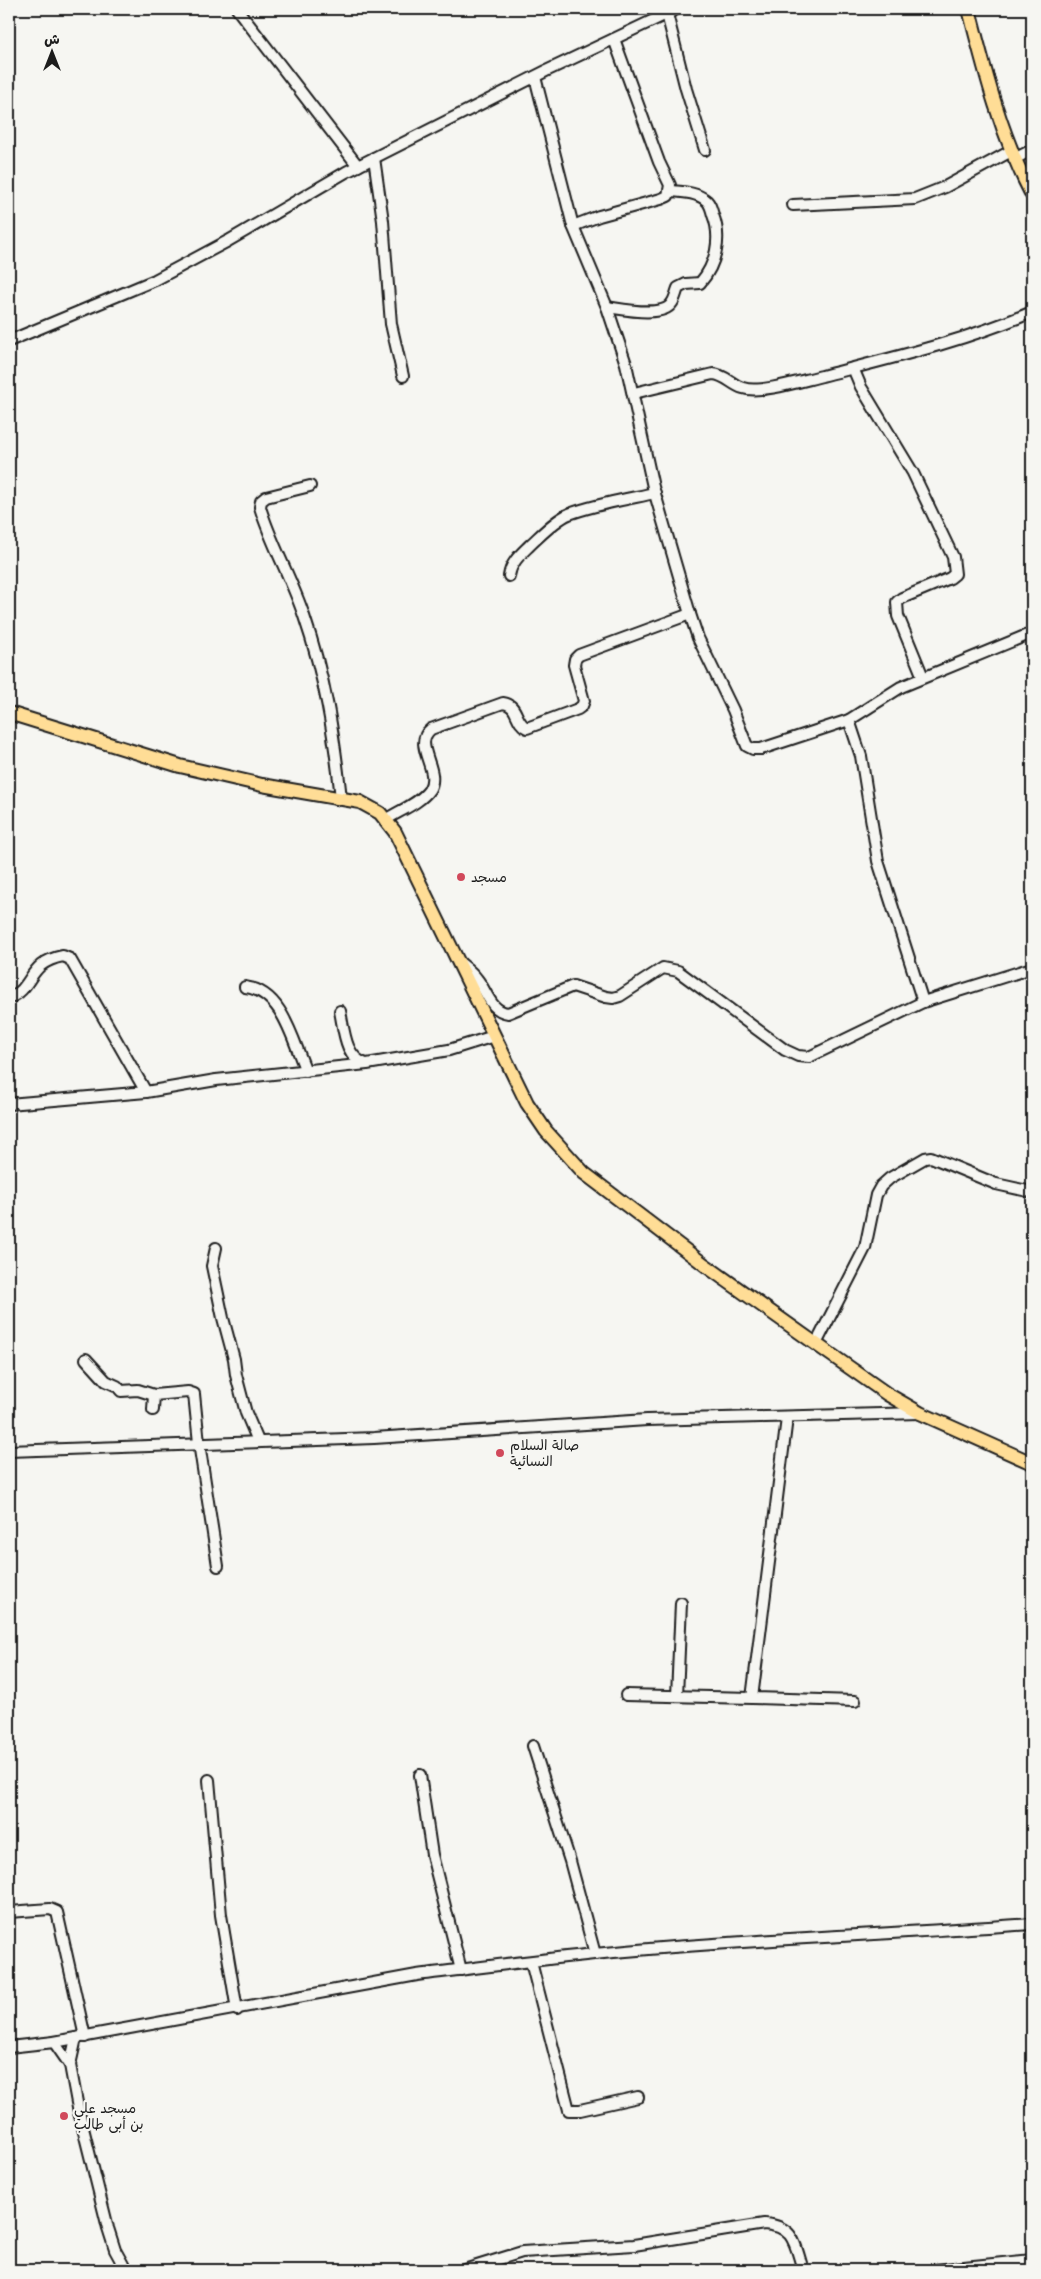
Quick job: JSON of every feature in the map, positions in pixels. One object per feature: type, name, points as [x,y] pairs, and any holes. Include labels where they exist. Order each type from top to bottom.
[{"type":"main road","points":[[969,9],[988,80],[1012,155],[1032,195]]},
{"type":"main road","points":[[9,713],[180,766],[262,785],[341,798],[368,805],[386,819],[395,832],[535,1117],[570,1159],[601,1186],[704,1265],[888,1394],[920,1413],[1032,1463]]},
{"type":"street","points":[[237,10],[358,166]]},
{"type":"street","points":[[9,341],[155,280],[228,241],[358,166],[672,11],[686,89],[705,150]]},
{"type":"street","points":[[573,226],[599,216],[661,199],[668,196],[670,192],[670,185],[659,162],[614,39]]},
{"type":"street","points":[[535,77],[573,226],[607,307],[626,364],[655,493],[690,614],[698,638],[733,710],[747,746],[753,749],[761,749],[848,720],[923,677],[1032,633]]},
{"type":"street","points":[[793,205],[915,199],[1012,155],[1032,150]]},
{"type":"street","points":[[374,158],[380,189],[391,324],[402,376]]},
{"type":"street","points":[[607,307],[649,312],[666,308],[672,304],[678,288],[686,284],[700,283],[705,277],[718,245],[718,228],[712,211],[707,202],[691,193],[670,192]]},
{"type":"street","points":[[634,393],[713,374],[722,375],[743,388],[774,387],[853,368],[992,328],[1032,312]]},
{"type":"street","points":[[853,368],[861,387],[913,472],[955,567],[955,574],[950,578],[902,598],[897,602],[898,616],[923,677]]},
{"type":"street","points":[[310,486],[266,497],[260,501],[260,507],[304,614],[322,669],[330,711],[341,798]]},
{"type":"street","points":[[510,576],[510,569],[516,559],[549,528],[568,515],[655,493]]},
{"type":"street","points":[[386,819],[422,798],[429,790],[432,782],[432,772],[423,740],[424,734],[431,729],[503,703],[509,704],[514,708],[520,724],[527,728],[578,708],[584,702],[574,665],[575,659],[579,655],[690,614]]},
{"type":"street","points":[[848,720],[861,756],[878,860],[923,1002]]},
{"type":"street","points":[[9,998],[21,992],[41,964],[64,956],[70,959],[146,1092]]},
{"type":"street","points":[[458,962],[478,979],[494,1007],[500,1012],[508,1012],[573,986],[606,997],[620,996],[662,968],[670,968],[678,971],[786,1050],[798,1056],[809,1057],[923,1002],[1032,968]]},
{"type":"street","points":[[245,987],[255,988],[269,997],[281,1013],[306,1070]]},
{"type":"street","points":[[340,1011],[345,1036],[352,1056],[358,1062],[367,1064]]},
{"type":"street","points":[[9,1104],[146,1092],[216,1080],[367,1064],[449,1050],[494,1036]]},
{"type":"street","points":[[816,1344],[865,1248],[876,1195],[881,1186],[890,1178],[925,1158],[931,1157],[996,1184],[1032,1192]]},
{"type":"street","points":[[216,1248],[212,1266],[223,1318],[246,1413],[258,1441]]},
{"type":"street","points":[[86,1359],[106,1381],[121,1390],[138,1390],[154,1396],[181,1392],[194,1394],[199,1443],[218,1566]]},
{"type":"street","points":[[153,1410],[154,1396]]},
{"type":"street","points":[[9,1450],[374,1438],[602,1422],[920,1413]]},
{"type":"street","points":[[752,1698],[787,1418]]},
{"type":"street","points":[[677,1696],[681,1603]]},
{"type":"street","points":[[626,1695],[855,1701]]},
{"type":"street","points":[[533,1746],[570,1861],[595,1954]]},
{"type":"street","points":[[420,1775],[432,1855],[461,1970]]},
{"type":"street","points":[[209,1780],[222,1915],[237,2010]]},
{"type":"street","points":[[9,1912],[50,1909],[57,1912],[80,2038],[70,2065]]},
{"type":"street","points":[[9,2048],[80,2038],[237,2010],[417,1975],[595,1954],[731,1943],[1032,1924]]},
{"type":"street","points":[[531,1962],[570,2110],[580,2110],[638,2097]]},
{"type":"street","points":[[54,2042],[70,2065],[102,2210],[115,2250],[126,2270]]},
{"type":"street","points":[[464,2270],[522,2252],[634,2245],[764,2224],[776,2225],[784,2228],[791,2234],[803,2270]]},
{"type":"street","points":[[935,2270],[1032,2260]]},
{"type":"place","name":"مسجد","points":[[461,877]]},
{"type":"place","name":"صالة السلام النسائية","points":[[500,1453]]},
{"type":"place","name":"مسجد علي بن أبى طالب","points":[[64,2116]]}]
